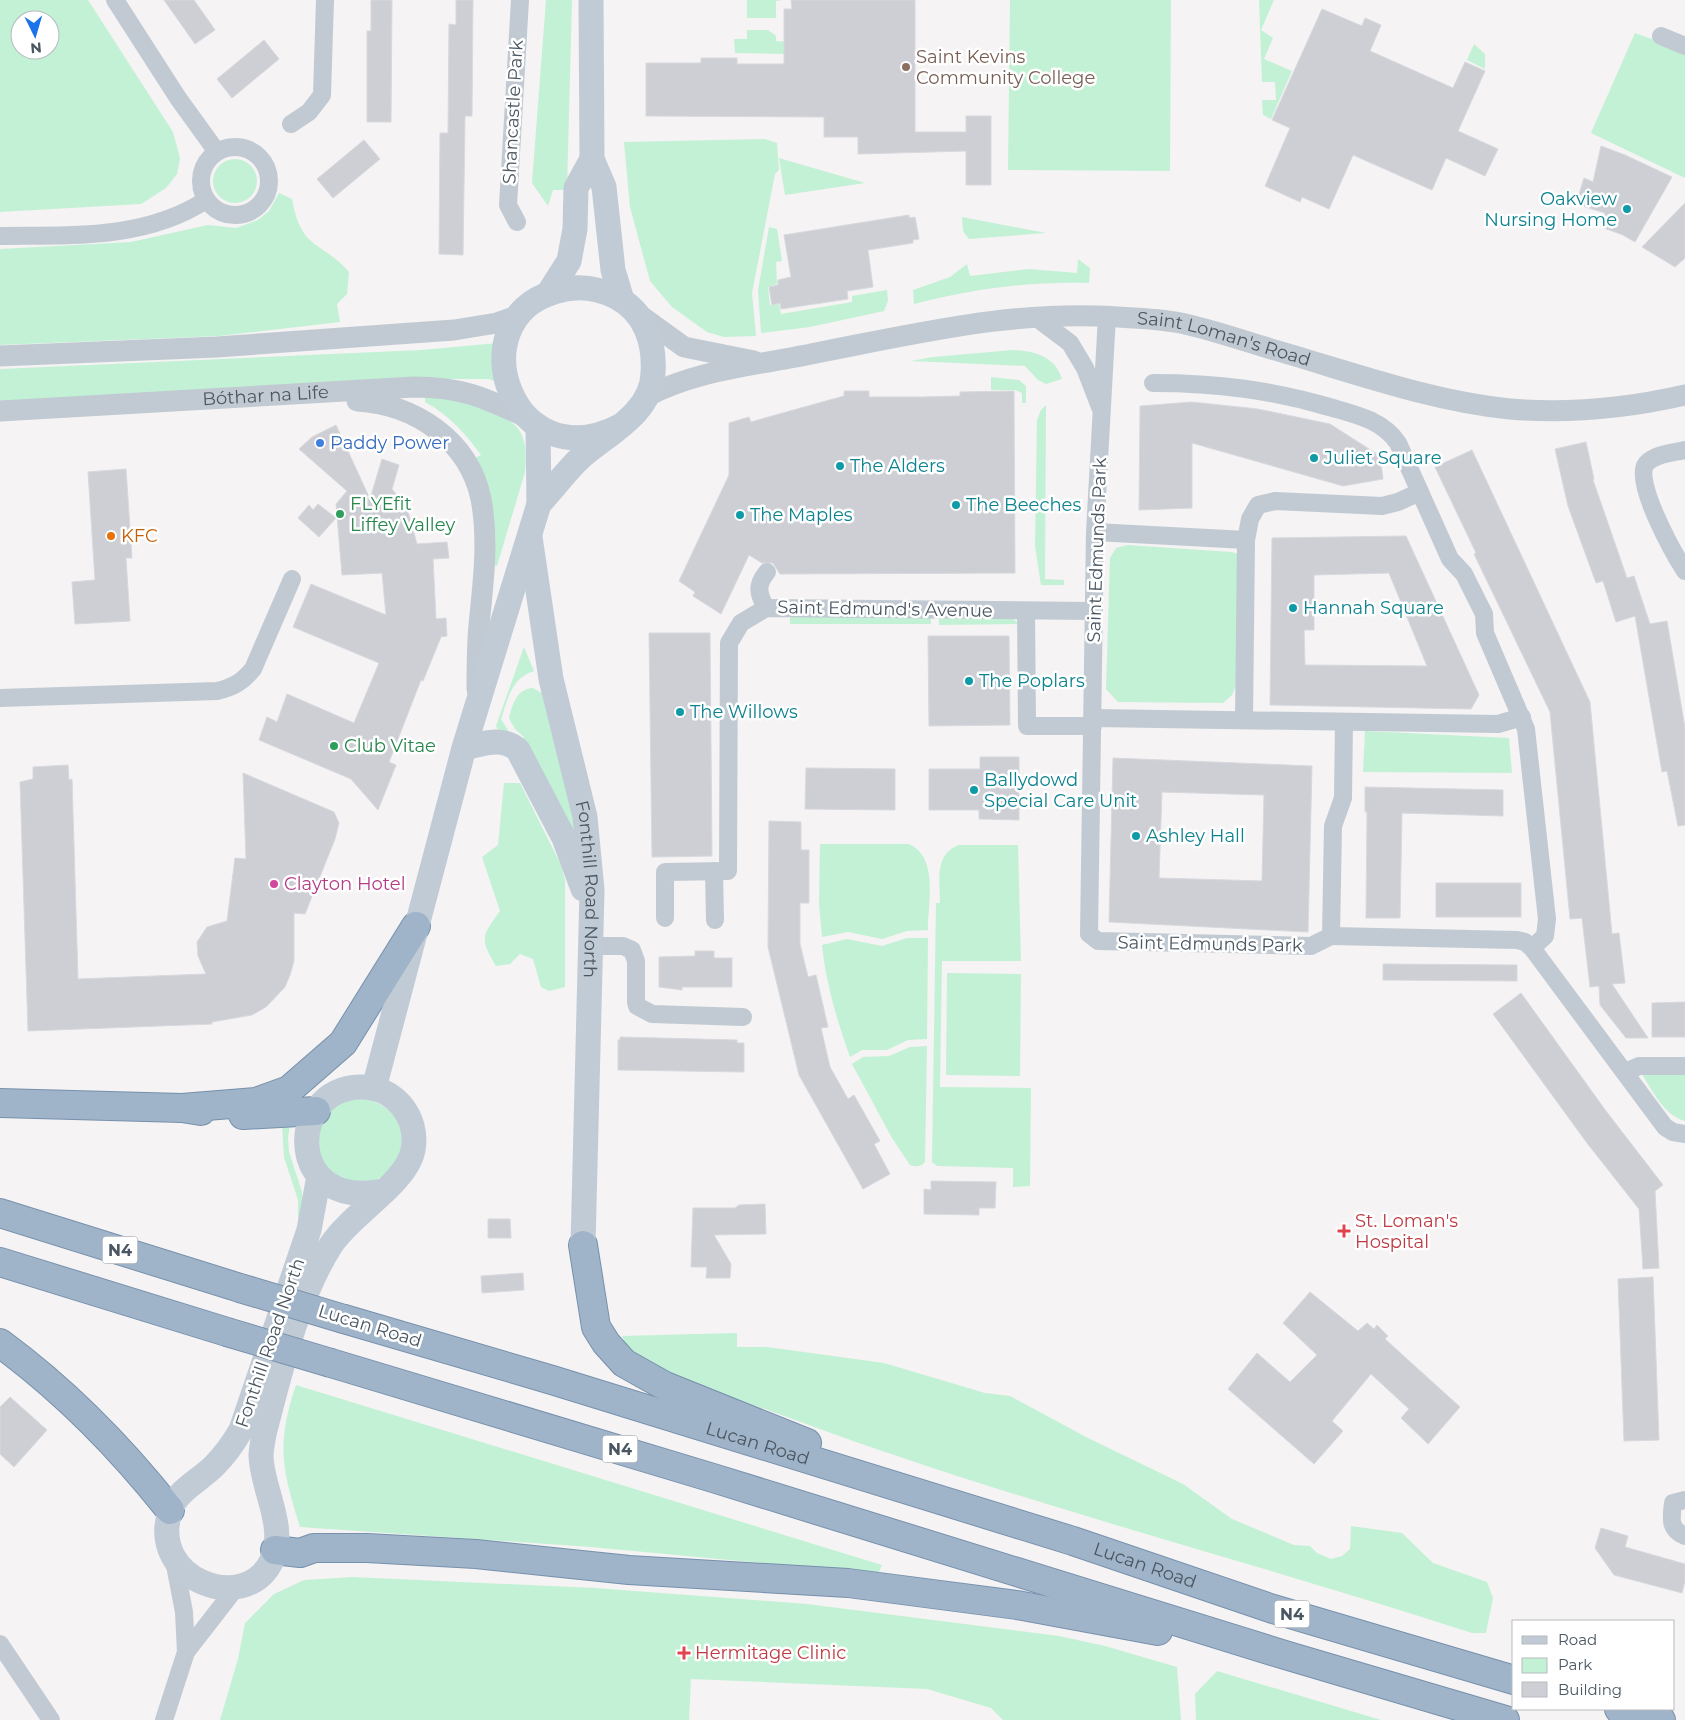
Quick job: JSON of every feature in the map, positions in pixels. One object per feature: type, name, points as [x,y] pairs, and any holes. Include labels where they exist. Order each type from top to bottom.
[{"type":"highway","points":[[0,1103],[182,1108],[256,1102],[289,1090],[343,1043],[416,926]]},
{"type":"highway","points":[[182,1108],[232,1115],[282,1115],[316,1111]]},
{"type":"highway","name":"Lucan Road","points":[[0,1213],[240,1288],[1074,1540],[1273,1609],[1512,1679]]},
{"type":"highway","points":[[583,1246],[596,1327],[606,1343],[624,1363],[665,1386],[726,1409],[960,1506]]},
{"type":"highway","name":"N4","points":[[0,1262],[713,1478],[1284,1655],[1505,1720]]},
{"type":"highway","points":[[0,1343],[64,1396],[116,1446],[170,1510]]},
{"type":"highway","points":[[275,1550],[300,1553],[314,1548],[367,1548],[466,1553],[629,1570],[848,1584],[1026,1607],[1284,1655]]},
{"type":"highway","points":[[1623,1710],[1661,1720]]},
{"type":"main road","name":"Fonthill Road North","points":[[539,504],[578,460],[632,416],[646,397],[653,376],[654,351],[646,328],[628,306],[614,270],[604,187],[592,159],[591,0]]},
{"type":"main road","name":"Fonthill Road North","points":[[548,294],[569,261],[576,229],[576,188],[592,159]]},
{"type":"main road","name":"Fonthill Road North","points":[[622,425],[595,436],[573,438],[552,433],[532,421],[510,394],[504,374],[504,353],[509,332],[520,315],[531,304],[548,294],[567,288],[593,288],[628,306]]},
{"type":"main road","name":"Fonthill Road North","points":[[174,1560],[188,1575],[201,1584],[217,1587],[238,1585],[256,1578],[272,1561],[275,1550],[276,1522],[261,1456],[264,1434],[276,1389],[312,1280],[342,1230],[402,1174],[409,1163],[415,1138],[412,1126],[402,1106],[386,1092],[374,1088],[464,748],[539,504],[532,421]]},
{"type":"main road","name":"Fonthill Road North","points":[[530,537],[551,679],[585,817],[592,890],[592,946],[586,1060],[583,1246]]},
{"type":"main road","points":[[464,748],[498,742],[508,743],[518,750],[564,838],[592,917]]},
{"type":"main road","points":[[374,1088],[361,1086],[338,1091],[329,1097],[316,1111],[306,1141],[313,1169],[328,1184],[349,1194],[364,1195],[383,1191]]},
{"type":"main road","name":"Fonthill Road North","points":[[170,1510],[178,1496],[227,1453],[241,1430],[308,1230],[319,1176]]},
{"type":"main road","points":[[170,1510],[167,1524],[168,1538],[174,1560]]},
{"type":"street","points":[[115,0],[187,111],[217,152]]},
{"type":"street","points":[[291,124],[309,112],[322,95],[325,0]]},
{"type":"street","name":"Shancastle Park","points":[[518,222],[508,204],[520,0]]},
{"type":"street","points":[[1661,36],[1685,46]]},
{"type":"street","points":[[237,147],[247,148],[256,154],[268,171],[270,182],[268,193],[254,210],[234,216],[213,208],[206,200],[201,190],[200,179],[208,159],[217,152],[237,147]]},
{"type":"street","points":[[0,236],[114,232],[144,227],[190,210],[206,200]]},
{"type":"street","name":"Saint Loman's Road","points":[[628,306],[684,347],[759,362]]},
{"type":"street","points":[[0,356],[217,347],[444,331],[497,323],[520,315]]},
{"type":"street","name":"Saint Loman's Road","points":[[646,397],[667,386],[759,362],[984,321],[1034,316],[1107,316],[1185,324],[1396,386],[1472,404],[1550,411],[1614,408],[1685,395]]},
{"type":"street","name":"Saint Edmunds Park","points":[[1034,316],[1070,343],[1085,368],[1102,413]]},
{"type":"street","name":"Saint Edmunds Park","points":[[1107,316],[1095,532],[1094,722],[1089,934],[1098,941],[1311,946],[1331,936]]},
{"type":"street","points":[[1153,383],[1244,387],[1301,398],[1369,419],[1391,433],[1450,559],[1464,574],[1484,614],[1485,633],[1522,717],[1529,742],[1547,919],[1545,936],[1532,948]]},
{"type":"street","name":"Bóthar na Life","points":[[0,411],[414,387],[438,388],[477,394],[532,421]]},
{"type":"street","points":[[276,396],[381,402],[416,415],[433,425],[448,438],[460,453],[472,474],[481,499],[484,545],[476,712]]},
{"type":"street","points":[[1685,450],[1653,458],[1644,466],[1642,475],[1659,521],[1685,571]]},
{"type":"street","points":[[1244,720],[1246,540],[1250,519],[1258,505],[1275,501],[1382,506],[1398,502],[1420,492]]},
{"type":"street","points":[[1095,532],[1246,540]]},
{"type":"street","points":[[766,572],[759,581],[758,595],[766,608]]},
{"type":"street","points":[[0,698],[217,691],[232,688],[243,681],[253,669],[292,579]]},
{"type":"street","name":"Saint Edmund's Avenue","points":[[714,871],[728,871],[729,643],[741,623],[766,608],[1094,611]]},
{"type":"street","points":[[1026,611],[1027,726],[1094,722],[1244,720],[1498,724],[1522,717]]},
{"type":"street","points":[[1344,722],[1343,798],[1333,826],[1331,936],[1517,940],[1525,942],[1532,948],[1665,1127],[1673,1132],[1685,1134]]},
{"type":"street","points":[[665,918],[665,872],[714,871],[715,920]]},
{"type":"street","points":[[592,946],[623,946],[632,950],[636,961],[637,1006],[652,1014],[743,1017]]},
{"type":"street","points":[[1625,1072],[1639,1066],[1685,1066]]},
{"type":"street","points":[[1685,1500],[1674,1503],[1670,1521],[1676,1532],[1685,1536]]},
{"type":"street","points":[[174,1560],[184,1612],[186,1652]]},
{"type":"street","points":[[164,1720],[186,1652],[238,1585]]},
{"type":"street","points":[[0,1644],[51,1720]]},
{"type":"green space","points":[[0,0],[88,0],[173,132],[180,158],[177,174],[166,188],[141,204],[0,212]]},
{"type":"green space","points":[[546,0],[572,0],[567,190],[553,190],[548,206],[532,183]]},
{"type":"green space","points":[[747,0],[782,0],[776,1],[776,18],[747,18]]},
{"type":"green space","points":[[1010,0],[1171,0],[1170,171],[1008,170]]},
{"type":"green space","points":[[1259,0],[1274,0],[1261,30],[1273,38],[1264,59],[1292,71],[1271,119],[1263,115],[1262,100],[1276,100],[1275,82],[1262,82]]},
{"type":"green space","points":[[747,30],[768,30],[776,36],[776,41],[788,42],[788,54],[735,53],[734,39],[747,39]]},
{"type":"green space","points":[[1635,33],[1685,51],[1685,178],[1591,133]]},
{"type":"green space","points":[[1474,44],[1485,54],[1485,69],[1467,60]]},
{"type":"green space","points":[[765,139],[777,143],[779,170],[775,174],[752,293],[756,336],[724,337],[707,332],[672,307],[650,281],[630,207],[624,142]]},
{"type":"green space","points":[[779,158],[865,183],[785,195]]},
{"type":"green space","points":[[239,159],[251,165],[256,172],[256,190],[251,197],[244,202],[231,203],[223,200],[216,193],[213,177],[216,169],[223,162]]},
{"type":"green space","points":[[279,193],[292,199],[296,216],[307,237],[330,254],[349,272],[347,294],[337,304],[340,322],[219,336],[0,345],[0,249],[131,242],[208,225],[236,228],[258,220],[269,211]]},
{"type":"green space","points":[[962,217],[1046,233],[969,239],[963,231]]},
{"type":"green space","points":[[769,227],[777,229],[782,261],[776,262],[777,284],[768,287],[770,305],[779,304],[781,314],[852,302],[852,296],[887,290],[888,301],[884,311],[810,327],[761,333],[758,290]]},
{"type":"green space","points":[[1078,259],[1090,268],[1089,283],[1044,283],[1001,287],[957,294],[914,304],[913,290],[950,277],[967,264],[970,276],[1029,269],[1077,273]]},
{"type":"green space","points":[[498,343],[501,383],[488,379],[440,379],[0,402],[0,369],[421,350]]},
{"type":"green space","points":[[1013,350],[1043,356],[1059,371],[1062,379],[1046,384],[1038,380],[1025,366],[911,361],[933,357]]},
{"type":"green space","points":[[991,377],[1019,380],[1026,386],[1026,403],[1022,403],[1022,393],[1015,390],[991,390]]},
{"type":"green space","points":[[425,393],[448,397],[497,414],[515,425],[521,432],[526,455],[525,472],[497,566],[492,565],[473,459],[481,455],[456,425],[425,402]]},
{"type":"green space","points":[[1046,405],[1045,579],[1064,580],[1064,585],[1041,585],[1035,546],[1037,420],[1041,410]]},
{"type":"green space","points":[[1127,545],[1232,552],[1238,554],[1237,683],[1232,695],[1223,703],[1118,702],[1106,689],[1110,558],[1116,548]]},
{"type":"green space","points":[[790,617],[931,617],[931,624],[790,624]]},
{"type":"green space","points":[[1011,617],[1019,624],[939,625],[939,618]]},
{"type":"green space","points":[[524,647],[534,671],[526,674],[515,684],[508,697],[501,719],[508,730],[507,735],[500,734],[496,726]]},
{"type":"green space","points":[[533,688],[542,693],[582,855],[520,742],[524,737],[515,729],[509,718],[519,694]]},
{"type":"green space","points":[[1365,731],[1509,738],[1512,773],[1363,772]]},
{"type":"green space","points":[[504,783],[520,783],[561,865],[565,880],[565,987],[549,991],[541,987],[533,959],[520,954],[510,964],[496,966],[485,943],[486,932],[500,911],[482,857],[498,845]]},
{"type":"green space","points":[[820,844],[909,844],[918,851],[925,860],[930,882],[928,930],[907,931],[882,939],[848,932],[822,937],[819,903]]},
{"type":"green space","points":[[959,845],[1018,845],[1021,961],[942,961],[940,1087],[1031,1088],[1030,1186],[1013,1187],[1013,1168],[937,1166],[932,1162],[936,903],[940,903],[939,877],[942,862],[945,855],[951,849]]},
{"type":"green space","points":[[907,938],[928,938],[927,1039],[908,1040],[887,1050],[862,1050],[850,1057],[826,974],[822,945],[847,939],[882,946]]},
{"type":"green space","points":[[947,973],[1021,974],[1020,1076],[946,1075]]},
{"type":"green space","points":[[927,1046],[925,1162],[920,1166],[914,1166],[910,1165],[892,1138],[852,1064],[863,1057],[889,1056],[910,1047]]},
{"type":"green space","points":[[1685,1072],[1685,1121],[1671,1114],[1665,1108],[1642,1074]]},
{"type":"green space","points":[[360,1099],[376,1102],[390,1111],[399,1125],[402,1141],[399,1157],[390,1171],[376,1180],[360,1183],[344,1180],[330,1171],[321,1157],[318,1141],[321,1125],[330,1111],[344,1102]]},
{"type":"green space","points":[[291,1119],[288,1138],[289,1152],[302,1192],[303,1204],[298,1229],[298,1200],[284,1157],[282,1125]]},
{"type":"green space","points":[[737,1333],[737,1347],[767,1347],[884,1363],[985,1393],[1010,1396],[1088,1438],[1183,1484],[1232,1519],[1294,1545],[1310,1546],[1317,1553],[1331,1559],[1342,1556],[1350,1549],[1351,1526],[1402,1533],[1433,1563],[1487,1582],[1493,1598],[1486,1633],[1472,1633],[1388,1606],[1049,1505],[881,1451],[720,1393],[643,1362],[629,1350],[622,1336]]},
{"type":"green space","points":[[296,1385],[882,1565],[878,1574],[591,1547],[300,1527],[289,1489],[284,1457],[286,1424]]},
{"type":"green space","name":"Hermitage Clinic","points":[[353,1577],[595,1588],[807,1604],[1059,1636],[1105,1646],[1177,1667],[1181,1720],[1003,1720],[991,1708],[927,1689],[691,1679],[689,1720],[220,1720],[238,1659],[245,1623],[274,1594],[304,1580]]},
{"type":"green space","points":[[1217,1671],[1381,1720],[1196,1720],[1195,1694]]},
{"type":"building","points":[[164,0],[194,0],[215,30],[195,44]]},
{"type":"building","points":[[371,0],[392,0],[391,122],[367,122],[367,31],[371,31]]},
{"type":"building","points":[[456,0],[473,0],[472,116],[465,116],[463,255],[439,254],[440,133],[448,133],[449,24],[456,25]]},
{"type":"building","points":[[791,0],[915,0],[915,132],[966,132],[966,116],[991,116],[991,185],[966,185],[966,151],[858,154],[858,137],[824,137],[824,117],[646,116],[646,63],[701,63],[701,58],[737,58],[737,64],[784,64],[784,9],[792,9]]},
{"type":"building","points":[[1322,9],[1362,26],[1365,18],[1381,25],[1370,51],[1453,88],[1465,62],[1485,71],[1458,131],[1498,149],[1485,176],[1446,158],[1432,190],[1353,155],[1329,209],[1302,197],[1300,202],[1265,186],[1290,128],[1272,120]]},
{"type":"building","points":[[264,40],[279,59],[232,98],[217,79]]},
{"type":"building","points":[[364,140],[380,159],[333,198],[317,179]]},
{"type":"building","name":"Oakview Nursing Home","points":[[1601,146],[1672,177],[1635,242],[1623,235],[1601,227],[1605,213],[1576,204],[1584,178],[1593,182]]},
{"type":"building","points":[[1685,203],[1685,258],[1675,267],[1642,247]]},
{"type":"building","points":[[909,215],[909,218],[915,217],[919,239],[913,240],[913,243],[868,250],[873,287],[847,291],[848,299],[781,309],[780,303],[772,305],[769,287],[778,285],[778,280],[791,277],[784,235]]},
{"type":"building","points":[[844,391],[869,391],[869,397],[921,397],[960,396],[960,392],[1014,391],[1015,573],[780,574],[773,563],[762,563],[749,555],[721,614],[693,596],[695,592],[679,581],[729,475],[729,423],[749,417],[751,422],[844,396]]},
{"type":"building","name":"Juliet Square","points":[[1192,402],[1258,409],[1330,424],[1380,456],[1383,479],[1343,486],[1192,443],[1192,508],[1139,510],[1140,406]]},
{"type":"building","points":[[336,425],[370,499],[382,459],[399,465],[392,489],[404,504],[409,515],[417,544],[447,542],[449,558],[433,559],[436,619],[446,618],[447,636],[441,637],[423,681],[421,680],[389,762],[396,765],[378,810],[351,779],[259,740],[267,717],[277,722],[287,694],[354,723],[379,663],[293,627],[311,584],[386,615],[382,573],[342,575],[336,504],[347,491],[299,449],[312,437]]},
{"type":"building","points":[[1586,442],[1593,480],[1627,578],[1634,576],[1650,624],[1667,621],[1685,728],[1685,825],[1678,826],[1667,771],[1662,772],[1635,616],[1616,622],[1603,581],[1596,583],[1568,506],[1555,449]]},
{"type":"building","points":[[1472,450],[1590,702],[1612,934],[1619,933],[1625,983],[1612,984],[1648,1038],[1626,1038],[1600,1005],[1599,986],[1590,987],[1582,918],[1570,919],[1550,712],[1474,554],[1476,553],[1435,467]]},
{"type":"building","points":[[126,469],[132,558],[126,558],[130,621],[75,624],[72,582],[95,580],[88,472]]},
{"type":"building","points":[[318,504],[336,518],[319,537],[298,518],[309,505],[313,510]]},
{"type":"building","name":"Hannah Square","points":[[1406,536],[1479,695],[1471,709],[1270,705],[1272,538]],"holes":[[[1389,573],[1427,666],[1305,665],[1304,630],[1314,630],[1314,575]]]},
{"type":"building","points":[[649,633],[710,633],[712,856],[652,857]]},
{"type":"building","name":"The Poplars","points":[[928,636],[1009,636],[1010,725],[929,726]]},
{"type":"building","name":"Ballydowd Special Care Unit","points":[[980,757],[1019,757],[1019,820],[979,819],[979,810],[929,810],[929,769],[980,769]]},
{"type":"building","name":"Ashley Hall","points":[[1113,758],[1312,766],[1308,932],[1109,922]],"holes":[[[1162,792],[1264,795],[1262,881],[1159,878]]]},
{"type":"building","name":"Clayton Hotel","points":[[68,765],[69,780],[72,779],[78,979],[206,974],[198,956],[197,942],[207,927],[227,921],[235,858],[246,859],[243,773],[334,812],[339,823],[335,839],[305,914],[294,913],[294,961],[290,975],[285,987],[266,1007],[252,1015],[212,1022],[212,1024],[28,1031],[20,782],[33,779],[33,767]]},
{"type":"building","points":[[806,768],[895,769],[895,810],[805,809]]},
{"type":"building","points":[[1365,787],[1503,790],[1503,816],[1402,813],[1400,918],[1366,918],[1367,812],[1365,812]]},
{"type":"building","points":[[769,821],[801,822],[801,850],[809,850],[809,903],[800,903],[800,944],[808,977],[816,975],[828,1027],[821,1028],[830,1067],[848,1099],[854,1095],[880,1141],[874,1144],[890,1174],[863,1189],[799,1075],[768,947]]},
{"type":"building","points":[[1436,883],[1521,883],[1521,917],[1436,917]]},
{"type":"building","points":[[695,951],[714,951],[714,958],[732,958],[732,987],[682,987],[682,990],[659,987],[659,957],[695,956]]},
{"type":"building","points":[[1383,964],[1517,965],[1517,981],[1383,980]]},
{"type":"building","points":[[1521,993],[1606,1111],[1663,1185],[1655,1191],[1659,1268],[1643,1269],[1639,1209],[1587,1143],[1493,1014]]},
{"type":"building","points":[[1685,1002],[1685,1037],[1652,1037],[1652,1003]]},
{"type":"building","points":[[620,1037],[737,1040],[737,1043],[744,1043],[744,1072],[618,1070],[618,1040],[620,1040]]},
{"type":"building","points":[[931,1181],[996,1182],[995,1208],[979,1208],[979,1215],[924,1214],[924,1189],[931,1190]]},
{"type":"building","points":[[765,1204],[766,1234],[714,1235],[731,1264],[730,1278],[706,1278],[707,1267],[691,1267],[693,1208],[735,1208],[739,1205]]},
{"type":"building","points":[[488,1219],[510,1219],[511,1238],[488,1238]]},
{"type":"building","points":[[523,1273],[524,1290],[482,1293],[481,1276]]},
{"type":"building","points":[[1653,1277],[1659,1440],[1624,1441],[1618,1279]]},
{"type":"building","points":[[1310,1292],[1358,1331],[1367,1323],[1374,1329],[1377,1325],[1388,1336],[1385,1339],[1460,1407],[1428,1444],[1401,1418],[1409,1409],[1371,1374],[1332,1421],[1343,1431],[1314,1464],[1228,1389],[1257,1353],[1290,1382],[1317,1355],[1283,1323]]},
{"type":"building","points":[[10,1397],[47,1430],[14,1467],[0,1454],[0,1407]]},
{"type":"building","points":[[1601,1528],[1628,1536],[1625,1547],[1685,1564],[1685,1581],[1682,1593],[1614,1575],[1595,1548]]},
{"type":"place","name":"Saint Kevins Community College","points":[[906,67]]},
{"type":"place","name":"Oakview Nursing Home","points":[[1627,209]]},
{"type":"place","name":"Paddy Power","points":[[320,443]]},
{"type":"place","name":"Juliet Square","points":[[1314,458]]},
{"type":"place","name":"The Alders","points":[[840,466]]},
{"type":"place","name":"The Beeches","points":[[956,505]]},
{"type":"place","name":"FLYEfit Liffey Valley","points":[[340,514]]},
{"type":"place","name":"The Maples","points":[[740,515]]},
{"type":"place","name":"KFC","points":[[111,536]]},
{"type":"place","name":"Hannah Square","points":[[1293,608]]},
{"type":"place","name":"The Poplars","points":[[969,681]]},
{"type":"place","name":"The Willows","points":[[680,712]]},
{"type":"place","name":"Club Vitae","points":[[334,746]]},
{"type":"place","name":"Ballydowd Special Care Unit","points":[[974,790]]},
{"type":"place","name":"Ashley Hall","points":[[1136,836]]},
{"type":"place","name":"Clayton Hotel","points":[[274,884]]},
{"type":"place","name":"St. Loman's Hospital","points":[[1344,1231]]},
{"type":"place","name":"Hermitage Clinic","points":[[684,1653]]}]
